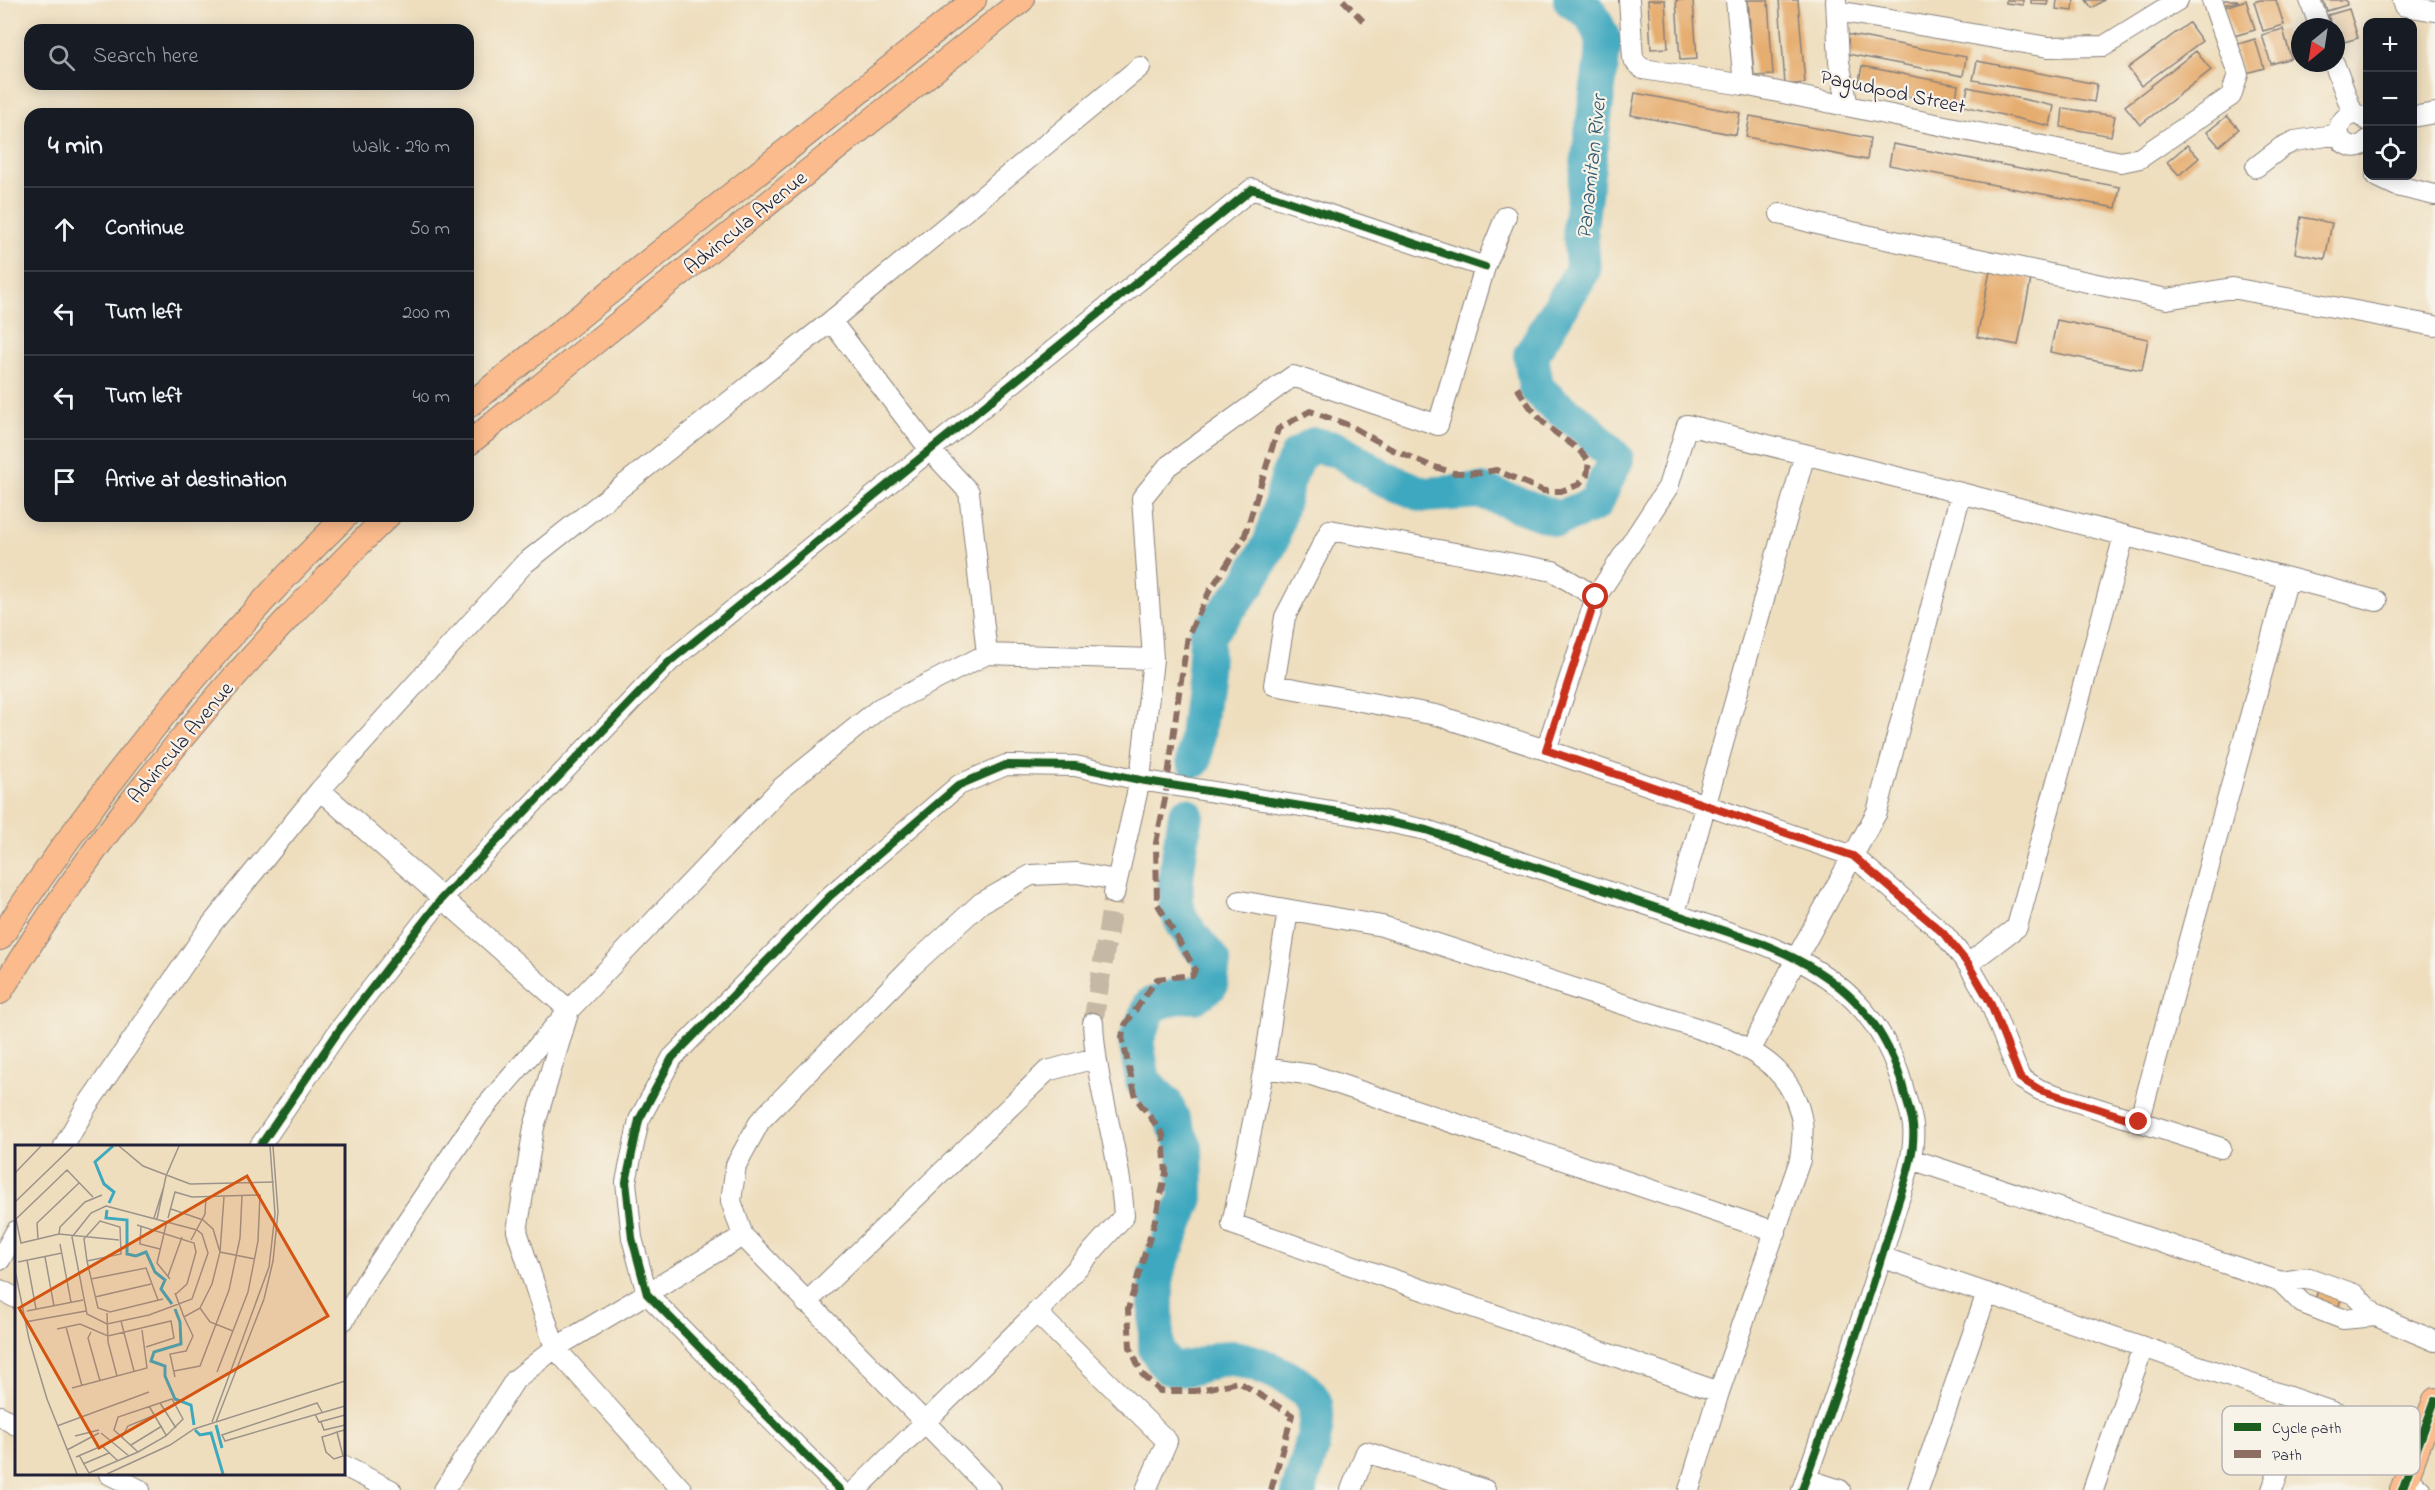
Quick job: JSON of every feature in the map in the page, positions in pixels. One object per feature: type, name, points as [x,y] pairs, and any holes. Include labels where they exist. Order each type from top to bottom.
[{"type":"main road","name":"Advincula Avenue","points":[[474,439],[1022,0]]},
{"type":"main road","name":"Advincula Avenue","points":[[474,401],[972,1]]},
{"type":"main road","points":[[972,1],[989,26]]},
{"type":"main road","name":"Advincula Avenue","points":[[0,938],[65,842],[156,725],[256,611],[340,522]]},
{"type":"main road","name":"Advincula Avenue","points":[[0,992],[98,845],[163,760],[245,664],[382,522]]},
{"type":"main road","points":[[2420,1454],[2434,1409]]},
{"type":"street","name":"Pagudpod Street","points":[[1629,0],[1633,58],[1636,64],[1643,69],[1744,84],[2121,162],[2140,158],[2231,96],[2238,74],[2212,0]]},
{"type":"street","points":[[1736,0],[1744,84]]},
{"type":"street","points":[[1848,106],[1839,62],[1837,6],[2048,47],[2104,46],[2178,0]]},
{"type":"street","points":[[2310,0],[2317,18]]},
{"type":"street","points":[[2403,0],[2405,6],[2435,11]]},
{"type":"street","points":[[65,1145],[86,1107],[211,925],[320,790],[524,564],[831,321],[1140,67]]},
{"type":"street","points":[[2338,72],[2360,118],[2343,119],[2338,129],[2339,134],[2349,146],[2363,149]]},
{"type":"street","points":[[2417,116],[2435,112]]},
{"type":"street","points":[[2256,167],[2282,147],[2295,141],[2339,134]]},
{"type":"street","points":[[2384,180],[2397,186],[2435,195]]},
{"type":"street","points":[[261,1145],[340,1029],[442,898],[669,662],[1252,189],[1485,267]]},
{"type":"street","points":[[1780,214],[1829,227],[2167,299],[2232,288],[2435,326]]},
{"type":"street","points":[[991,1490],[743,1236],[731,1201],[736,1165],[760,1121],[911,967],[981,903],[1032,875],[1077,873],[1115,887],[1140,780],[1153,659],[1142,498],[1168,466],[1293,376],[1437,425],[1485,267],[1506,216]]},
{"type":"street","points":[[831,321],[931,451],[969,492],[987,654]]},
{"type":"street","points":[[1546,750],[1596,597],[1668,487],[1687,425],[1961,493],[2377,601]]},
{"type":"street","points":[[1674,913],[1707,805],[1805,454]]},
{"type":"street","points":[[1751,1050],[1797,957],[1877,812],[1961,493]]},
{"type":"street","points":[[1596,597],[1553,571],[1330,530],[1284,617],[1274,685],[1436,715],[1546,750],[1853,856],[1943,933],[1968,964],[1990,1002],[2020,1078],[2040,1090],[2221,1148]]},
{"type":"street","points":[[1968,964],[2017,927],[2124,536]]},
{"type":"street","points":[[2139,1122],[2288,578]]},
{"type":"street","points":[[345,1318],[365,1283],[480,1113],[568,1010],[781,788],[880,708],[987,654],[1153,659]]},
{"type":"street","points":[[840,1490],[647,1294],[632,1238],[626,1182],[639,1120],[672,1058],[830,896],[959,785],[1006,765],[1075,766],[1140,780],[1350,814],[1426,830],[1797,957],[1852,997],[1882,1034],[1900,1074],[1913,1127],[1911,1159],[1881,1257],[1804,1485],[1840,1490]]},
{"type":"street","points":[[320,790],[568,1010]]},
{"type":"street","points":[[1240,901],[1382,926],[1724,1037],[1751,1050],[1776,1068],[1796,1100],[1803,1124],[1800,1160],[1719,1392],[1689,1490]]},
{"type":"street","points":[[1288,910],[1264,1068],[1232,1224],[1719,1392]]},
{"type":"street","points":[[568,1010],[534,1127],[517,1231],[555,1348],[682,1490]]},
{"type":"street","points":[[856,1490],[1036,1312],[1124,1216],[1122,1180],[1095,1058],[1093,1023]]},
{"type":"street","points":[[806,1303],[1047,1071],[1095,1058]]},
{"type":"street","points":[[1264,1068],[1312,1075],[1776,1232]]},
{"type":"street","points":[[1911,1159],[2281,1282],[2309,1278],[2354,1294],[2376,1316],[2435,1341]]},
{"type":"street","points":[[0,1260],[15,1233]]},
{"type":"street","points":[[444,1490],[515,1380],[555,1348],[743,1236]]},
{"type":"street","points":[[1881,1257],[2315,1406]]},
{"type":"street","points":[[2281,1282],[2302,1303],[2343,1318],[2376,1316]]},
{"type":"street","points":[[0,1290],[15,1298]]},
{"type":"street","points":[[1918,1490],[1987,1293]]},
{"type":"street","points":[[1036,1312],[1167,1441],[1146,1490]]},
{"type":"street","points":[[2093,1490],[2143,1347]]},
{"type":"street","points":[[2302,1406],[2303,1402]]},
{"type":"street","points":[[0,1416],[15,1424]]},
{"type":"street","points":[[1351,1490],[1366,1452],[1485,1490]]},
{"type":"street","points":[[345,1467],[391,1490]]},
{"type":"street","points":[[113,1475],[140,1490]]},
{"type":"street","points":[[2272,1490],[2277,1475]]},
{"type":"building","points":[[1648,0],[1665,0],[1668,48],[1651,49]]},
{"type":"building","points":[[1676,0],[1693,0],[1697,59],[1680,60]]},
{"type":"building","points":[[1748,0],[1768,0],[1773,75],[1754,76]]},
{"type":"building","points":[[1779,0],[1798,0],[1805,83],[1785,85]]},
{"type":"building","points":[[2006,0],[2023,0],[2023,5],[2006,3]]},
{"type":"building","points":[[2031,0],[2048,0],[2047,5],[2031,4]]},
{"type":"building","points":[[2057,0],[2074,0],[2073,11],[2056,9]]},
{"type":"building","points":[[2086,0],[2104,0],[2092,8]]},
{"type":"building","points":[[2222,0],[2237,0],[2238,1],[2224,5]]},
{"type":"building","points":[[2246,0],[2255,30],[2234,36],[2225,7]]},
{"type":"building","points":[[2276,0],[2284,25],[2263,31],[2254,2]]},
{"type":"building","points":[[2323,0],[2346,0],[2347,5],[2327,11]]},
{"type":"building","points":[[2349,9],[2358,38],[2345,42],[2345,18],[2329,18],[2328,15]]},
{"type":"building","points":[[2189,23],[2202,41],[2141,86],[2128,68]]},
{"type":"building","points":[[2283,29],[2291,58],[2271,64],[2262,35]]},
{"type":"building","points":[[1846,34],[1966,57],[1963,76],[1842,53]]},
{"type":"building","points":[[2255,39],[2264,68],[2243,74],[2235,45]]},
{"type":"building","points":[[2196,51],[2211,70],[2140,125],[2125,106]]},
{"type":"building","points":[[1977,61],[2097,84],[2094,102],[1973,80]]},
{"type":"building","points":[[1862,66],[1958,85],[1955,106],[1858,86]]},
{"type":"building","points":[[1968,87],[2054,106],[2050,126],[1964,106]]},
{"type":"building","points":[[1635,93],[1740,113],[1736,135],[1631,115]]},
{"type":"building","points":[[2063,108],[2115,116],[2111,136],[2061,127]]},
{"type":"building","points":[[1750,116],[1870,138],[1867,160],[1746,137]]},
{"type":"building","points":[[2227,116],[2239,129],[2219,146],[2207,132]]},
{"type":"building","points":[[1893,144],[2120,187],[2116,208],[1889,165]]},
{"type":"building","points":[[2187,145],[2199,158],[2179,175],[2167,162]]},
{"type":"building","points":[[2301,217],[2332,223],[2325,259],[2295,253]]},
{"type":"building","points":[[1990,271],[2031,279],[2018,345],[1977,337]]},
{"type":"building","points":[[2057,320],[2148,339],[2142,370],[2050,352]]},
{"type":"building","points":[[2319,1287],[2342,1296],[2337,1311],[2314,1303]]},
{"type":"waterway","name":"Panamitan River","points":[[1194,760],[1207,635],[1248,584],[1271,542],[1289,474],[1298,455],[1314,445],[1339,450],[1379,476],[1424,495],[1482,491],[1558,519],[1595,504],[1616,459],[1585,427],[1536,388],[1531,355],[1583,270],[1580,227],[1604,41],[1591,14],[1571,0]]},
{"type":"waterway","name":"Panamitan River","points":[[1186,815],[1177,867],[1177,907],[1187,929],[1213,961],[1210,985],[1195,996],[1181,995],[1151,1005],[1136,1040],[1143,1081],[1165,1103],[1185,1148],[1186,1198],[1156,1274],[1156,1349],[1168,1367],[1187,1368],[1222,1358],[1237,1359],[1255,1363],[1278,1373],[1305,1390],[1315,1405],[1316,1423],[1312,1447],[1299,1490]]},
{"type":"tunnel","points":[[1093,1023],[1114,894]]},
{"type":"marked path","points":[[1343,0],[1363,21]]},
{"type":"marked path","points":[[1271,1490],[1292,1415],[1239,1382],[1195,1391],[1160,1391],[1142,1374],[1130,1347],[1128,1309],[1154,1224],[1166,1173],[1163,1134],[1136,1098],[1122,1037],[1125,1025],[1157,979],[1193,975],[1195,969],[1157,903],[1156,843],[1165,799],[1188,636],[1209,592],[1244,538],[1278,429],[1310,411],[1351,426],[1391,449],[1454,473],[1480,473],[1496,470],[1544,491],[1561,491],[1578,485],[1587,475],[1589,462],[1580,451],[1541,420],[1528,405],[1514,382]]},
{"type":"cycle path","points":[[261,1145],[340,1029],[442,898],[669,662],[1252,189],[1485,267]]},
{"type":"cycle path","points":[[840,1490],[647,1294],[632,1238],[626,1182],[639,1120],[672,1058],[830,896],[959,785],[1006,765],[1075,766],[1140,780],[1350,814],[1426,830],[1763,944],[1814,969],[1855,1001],[1885,1042],[1896,1067],[1910,1110],[1912,1150],[1872,1287],[1802,1490]]},
{"type":"cycle path","points":[[2420,1441],[2435,1400]]},
{"type":"cycle path","points":[[2402,1490],[2408,1475]]},
{"type":"route","points":[[1596,597],[1546,750],[1853,856],[1943,933],[1968,964],[1990,1002],[2020,1078],[2040,1090],[2139,1122]]}]
